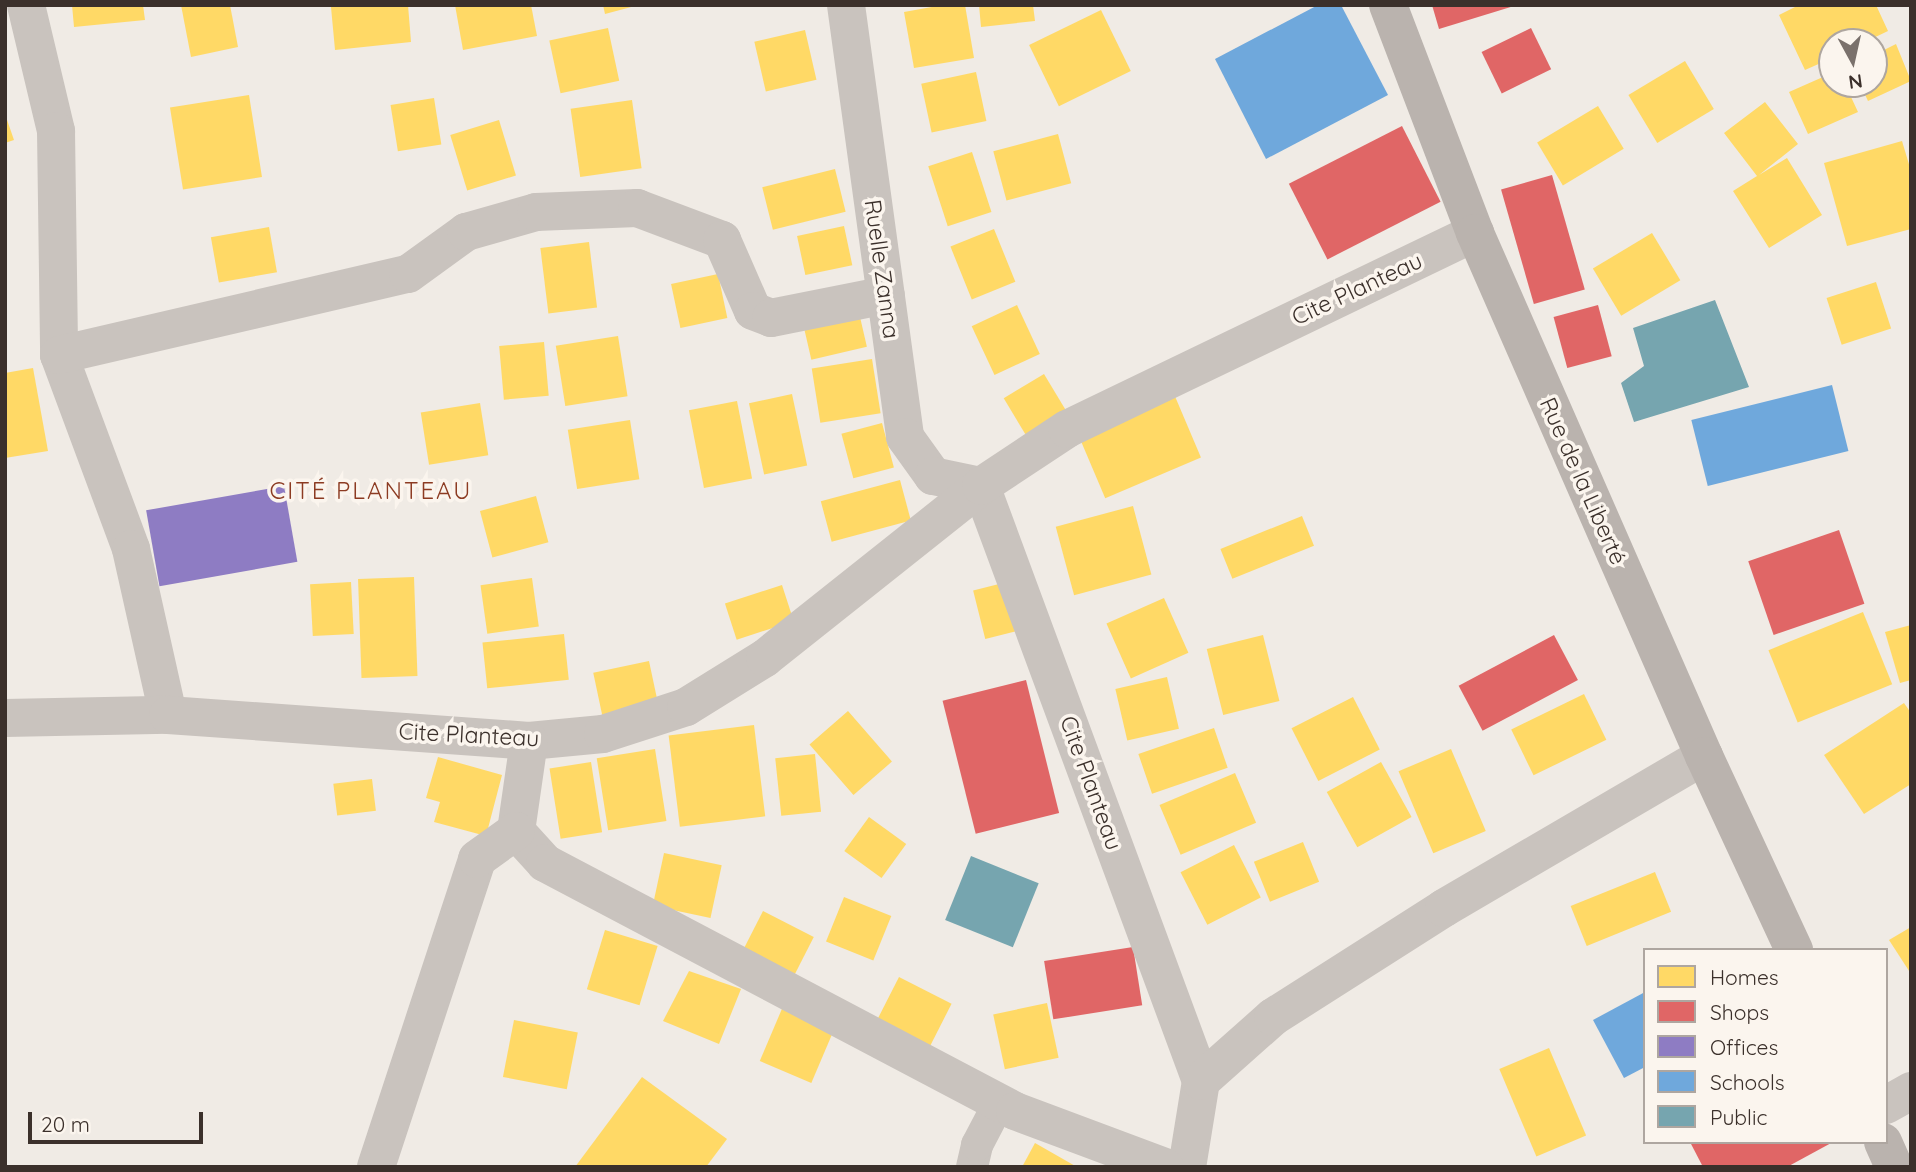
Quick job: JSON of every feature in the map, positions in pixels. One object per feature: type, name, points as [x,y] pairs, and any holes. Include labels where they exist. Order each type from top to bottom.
[{"type":"street","points":[[26,5],[56,131],[59,355],[131,549],[168,715]]},
{"type":"street","name":"Ruelle Zanna","points":[[846,5],[905,437],[933,476],[981,486]]},
{"type":"street","name":"Rue de la Liberté","points":[[1388,5],[1475,233],[1704,756],[1793,948]]},
{"type":"street","points":[[59,355],[408,274],[466,232],[536,212],[637,208],[722,240],[753,310],[771,318],[886,295]]},
{"type":"street","name":"Cite Planteau","points":[[5,718],[168,715],[529,741],[603,734],[687,707],[765,658],[981,486],[1067,429],[1139,392],[1475,233]]},
{"type":"street","name":"Cite Planteau","points":[[981,486],[1201,1081],[1187,1167]]},
{"type":"street","points":[[376,1167],[477,859],[516,831],[529,741]]},
{"type":"street","points":[[1201,1081],[1295,1003],[1444,908],[1704,756]]},
{"type":"street","points":[[516,831],[545,863],[999,1102],[1165,1167]]},
{"type":"street","points":[[1888,1104],[1911,1091]]},
{"type":"street","points":[[1884,1144],[1894,1167]]},
{"type":"lane","points":[[972,1167],[977,1144],[999,1102]]},
{"type":"building: Homes","points":[[72,5],[143,5],[145,20],[74,27]]},
{"type":"building: Homes","points":[[181,5],[230,5],[238,47],[191,57]]},
{"type":"building: Homes","points":[[408,5],[411,42],[335,50],[331,7]]},
{"type":"building: Homes","points":[[455,5],[531,5],[537,36],[463,50]]},
{"type":"building: Homes","points":[[603,5],[635,5],[635,6],[605,14]]},
{"type":"building: Homes","points":[[943,5],[965,5],[974,58],[914,68],[904,12]]},
{"type":"building: Homes","points":[[979,5],[1033,5],[1035,21],[981,27]]},
{"type":"building: Homes","points":[[1799,5],[1876,5],[1887,28],[1818,28],[1818,64],[1805,70],[1779,15]]},
{"type":"building: Homes","points":[[1101,10],[1131,71],[1059,106],[1029,45]]},
{"type":"building: Homes","points":[[608,28],[619,81],[561,93],[549,40]]},
{"type":"building: Homes","points":[[805,30],[816,80],[766,91],[754,42]]},
{"type":"building: Homes","points":[[1896,44],[1911,81],[1888,92],[1888,48]]},
{"type":"building: Homes","points":[[1685,61],[1714,109],[1657,143],[1628,95]]},
{"type":"building: Homes","points":[[976,72],[986,121],[932,133],[921,84]]},
{"type":"building: Homes","points":[[1818,79],[1818,98],[1852,98],[1858,112],[1808,134],[1789,92]]},
{"type":"building: Homes","points":[[249,95],[262,177],[183,189],[170,108]]},
{"type":"building: Homes","points":[[434,98],[441,144],[398,151],[391,105]]},
{"type":"building: Homes","points":[[632,100],[642,168],[580,177],[571,109]]},
{"type":"building: Homes","points":[[1765,102],[1798,144],[1759,175],[1787,158],[1822,215],[1769,248],[1733,191],[1757,176],[1724,133]]},
{"type":"building: Homes","points":[[1598,106],[1624,149],[1563,185],[1537,143]]},
{"type":"building: Homes","points":[[5,114],[14,140],[5,143]]},
{"type":"building: Homes","points":[[499,120],[516,175],[467,190],[450,135]]},
{"type":"building: Homes","points":[[1058,134],[1071,183],[1006,201],[993,151]]},
{"type":"building: Homes","points":[[1902,141],[1911,171],[1911,229],[1847,246],[1824,163]]},
{"type":"building: Homes","points":[[972,152],[991,212],[948,226],[928,166]]},
{"type":"building: Homes","points":[[835,169],[846,212],[773,230],[762,187]]},
{"type":"building: Homes","points":[[844,226],[852,265],[805,275],[797,236]]},
{"type":"building: Homes","points":[[269,227],[277,272],[219,283],[211,237]]},
{"type":"building: Homes","points":[[994,229],[1015,282],[972,299],[950,247]]},
{"type":"building: Homes","points":[[1652,233],[1680,280],[1621,316],[1593,269]]},
{"type":"building: Homes","points":[[589,242],[597,308],[548,313],[540,248]]},
{"type":"building: Homes","points":[[718,274],[727,318],[680,328],[671,284]]},
{"type":"building: Homes","points":[[1876,282],[1891,329],[1842,345],[1827,298]]},
{"type":"building: Homes","points":[[857,304],[867,347],[811,360],[801,317]]},
{"type":"building: Homes","points":[[1017,305],[1040,354],[995,375],[972,326]]},
{"type":"building: Homes","points":[[618,336],[628,396],[565,406],[556,346]]},
{"type":"building: Homes","points":[[544,342],[549,396],[504,400],[499,346]]},
{"type":"building: Homes","points":[[872,359],[881,413],[820,423],[812,369]]},
{"type":"building: Homes","points":[[33,368],[48,451],[5,458],[5,373]]},
{"type":"building: Homes","points":[[1044,374],[1070,417],[1029,441],[1004,398]]},
{"type":"building: Homes","points":[[792,394],[807,465],[764,475],[749,403]]},
{"type":"building: Homes","points":[[1174,394],[1201,458],[1105,498],[1078,435]]},
{"type":"building: Homes","points":[[737,401],[752,479],[704,488],[689,410]]},
{"type":"building: Homes","points":[[480,403],[488,455],[429,465],[421,412]]},
{"type":"building: Homes","points":[[630,420],[639,479],[577,489],[568,430]]},
{"type":"building: Homes","points":[[882,423],[894,467],[853,478],[841,434]]},
{"type":"building: Homes","points":[[900,480],[911,521],[832,542],[821,501]]},
{"type":"building: Homes","points":[[536,496],[548,542],[492,557],[480,511]]},
{"type":"building: Homes","points":[[1133,506],[1151,575],[1074,595],[1056,527]]},
{"type":"building: Homes","points":[[1302,516],[1314,546],[1232,579],[1220,549]]},
{"type":"building: Homes","points":[[414,577],[417,676],[361,678],[358,579]]},
{"type":"building: Homes","points":[[532,578],[539,627],[487,634],[481,585]]},
{"type":"building: Homes","points":[[1011,581],[1023,630],[985,639],[973,590]]},
{"type":"building: Homes","points":[[351,582],[354,634],[313,636],[310,584]]},
{"type":"building: Homes","points":[[782,585],[794,621],[737,640],[725,604]]},
{"type":"building: Homes","points":[[1164,598],[1188,653],[1131,678],[1106,624]]},
{"type":"building: Homes","points":[[1863,612],[1892,684],[1798,723],[1768,650]]},
{"type":"building: Homes","points":[[1911,625],[1911,680],[1900,683],[1885,632]]},
{"type":"building: Homes","points":[[564,634],[569,680],[487,688],[482,643]]},
{"type":"building: Homes","points":[[1263,635],[1279,701],[1223,715],[1207,649]]},
{"type":"building: Homes","points":[[649,661],[658,704],[602,716],[593,673]]},
{"type":"building: Homes","points":[[1167,677],[1179,729],[1127,741],[1115,689]]},
{"type":"building: Homes","points":[[1584,694],[1606,740],[1534,775],[1511,730]]},
{"type":"building: Homes","points":[[1353,697],[1380,750],[1318,781],[1292,728]]},
{"type":"building: Homes","points":[[1904,703],[1911,713],[1911,784],[1864,814],[1824,755]]},
{"type":"building: Homes","points":[[848,711],[892,762],[853,795],[810,744]]},
{"type":"building: Homes","points":[[754,725],[765,816],[680,827],[669,735]]},
{"type":"building: Homes","points":[[1214,728],[1228,768],[1152,794],[1138,754]]},
{"type":"building: Homes","points":[[655,749],[666,821],[608,830],[597,758]]},
{"type":"building: Homes","points":[[1451,749],[1486,831],[1433,853],[1399,771]]},
{"type":"building: Homes","points":[[815,754],[821,812],[781,816],[775,758]]},
{"type":"building: Homes","points":[[438,757],[502,775],[486,836],[434,822],[440,802],[426,798]]},
{"type":"building: Homes","points":[[591,762],[602,832],[561,839],[550,769]]},
{"type":"building: Homes","points":[[1381,762],[1412,817],[1357,847],[1327,792]]},
{"type":"building: Homes","points":[[1235,773],[1256,823],[1181,855],[1160,805]]},
{"type":"building: Homes","points":[[372,779],[376,811],[337,816],[333,784]]},
{"type":"building: Homes","points":[[869,817],[906,844],[882,878],[844,851]]},
{"type":"building: Homes","points":[[1303,842],[1319,882],[1270,902],[1254,862]]},
{"type":"building: Homes","points":[[1234,845],[1261,898],[1207,925],[1181,872]]},
{"type":"building: Homes","points":[[664,853],[722,865],[710,918],[653,906]]},
{"type":"building: Homes","points":[[1655,872],[1671,912],[1587,946],[1571,906]]},
{"type":"building: Homes","points":[[844,897],[891,916],[873,961],[826,942]]},
{"type":"building: Homes","points":[[763,911],[814,937],[792,980],[741,954]]},
{"type":"building: Homes","points":[[1911,927],[1911,974],[1889,940]]},
{"type":"building: Homes","points":[[605,930],[658,946],[639,1005],[587,989]]},
{"type":"building: Homes","points":[[689,971],[741,989],[719,1044],[663,1021]]},
{"type":"building: Homes","points":[[899,977],[952,1004],[930,1046],[878,1019]]},
{"type":"building: Homes","points":[[1047,1003],[1059,1058],[1005,1069],[993,1014]]},
{"type":"building: Homes","points":[[784,1004],[836,1026],[811,1083],[760,1061]]},
{"type":"building: Homes","points":[[514,1020],[578,1032],[567,1089],[503,1077]]},
{"type":"building: Homes","points":[[1549,1048],[1586,1135],[1536,1157],[1499,1069]]},
{"type":"building: Homes","points":[[642,1077],[727,1139],[706,1167],[575,1167]]},
{"type":"building: Homes","points":[[1035,1143],[1077,1167],[1022,1167]]},
{"type":"building: Shops","points":[[1432,5],[1513,5],[1514,6],[1439,29]]},
{"type":"building: Shops","points":[[1531,28],[1551,69],[1502,93],[1482,52]]},
{"type":"building: Shops","points":[[1402,126],[1441,202],[1327,259],[1289,184]]},
{"type":"building: Shops","points":[[1552,175],[1585,289],[1534,304],[1501,190]]},
{"type":"building: Shops","points":[[1598,305],[1612,356],[1567,368],[1554,317]]},
{"type":"building: Shops","points":[[1839,530],[1864,604],[1774,635],[1748,561]]},
{"type":"building: Shops","points":[[1554,635],[1578,680],[1483,731],[1459,686]]},
{"type":"building: Shops","points":[[1026,680],[1059,813],[976,834],[943,701]]},
{"type":"building: Shops","points":[[1133,947],[1142,1005],[1053,1019],[1044,961]]},
{"type":"building: Shops","points":[[1691,1144],[1829,1144],[1787,1167],[1703,1167]]},
{"type":"building: Offices","points":[[284,486],[297,562],[159,586],[146,510]]},
{"type":"building: Schools","points":[[1318,5],[1341,5],[1388,95],[1266,159],[1215,59]]},
{"type":"building: Schools","points":[[1832,385],[1848,451],[1708,486],[1691,420]]},
{"type":"building: Schools","points":[[1643,993],[1643,1068],[1624,1078],[1593,1020]]},
{"type":"building: Public","points":[[1715,300],[1749,387],[1634,422],[1621,383],[1644,366],[1633,328]]},
{"type":"building: Public","points":[[971,856],[1039,883],[1013,947],[945,920]]},
{"type":"district","name":"CITÉ PLANTEAU","points":[[371,491]]}]
